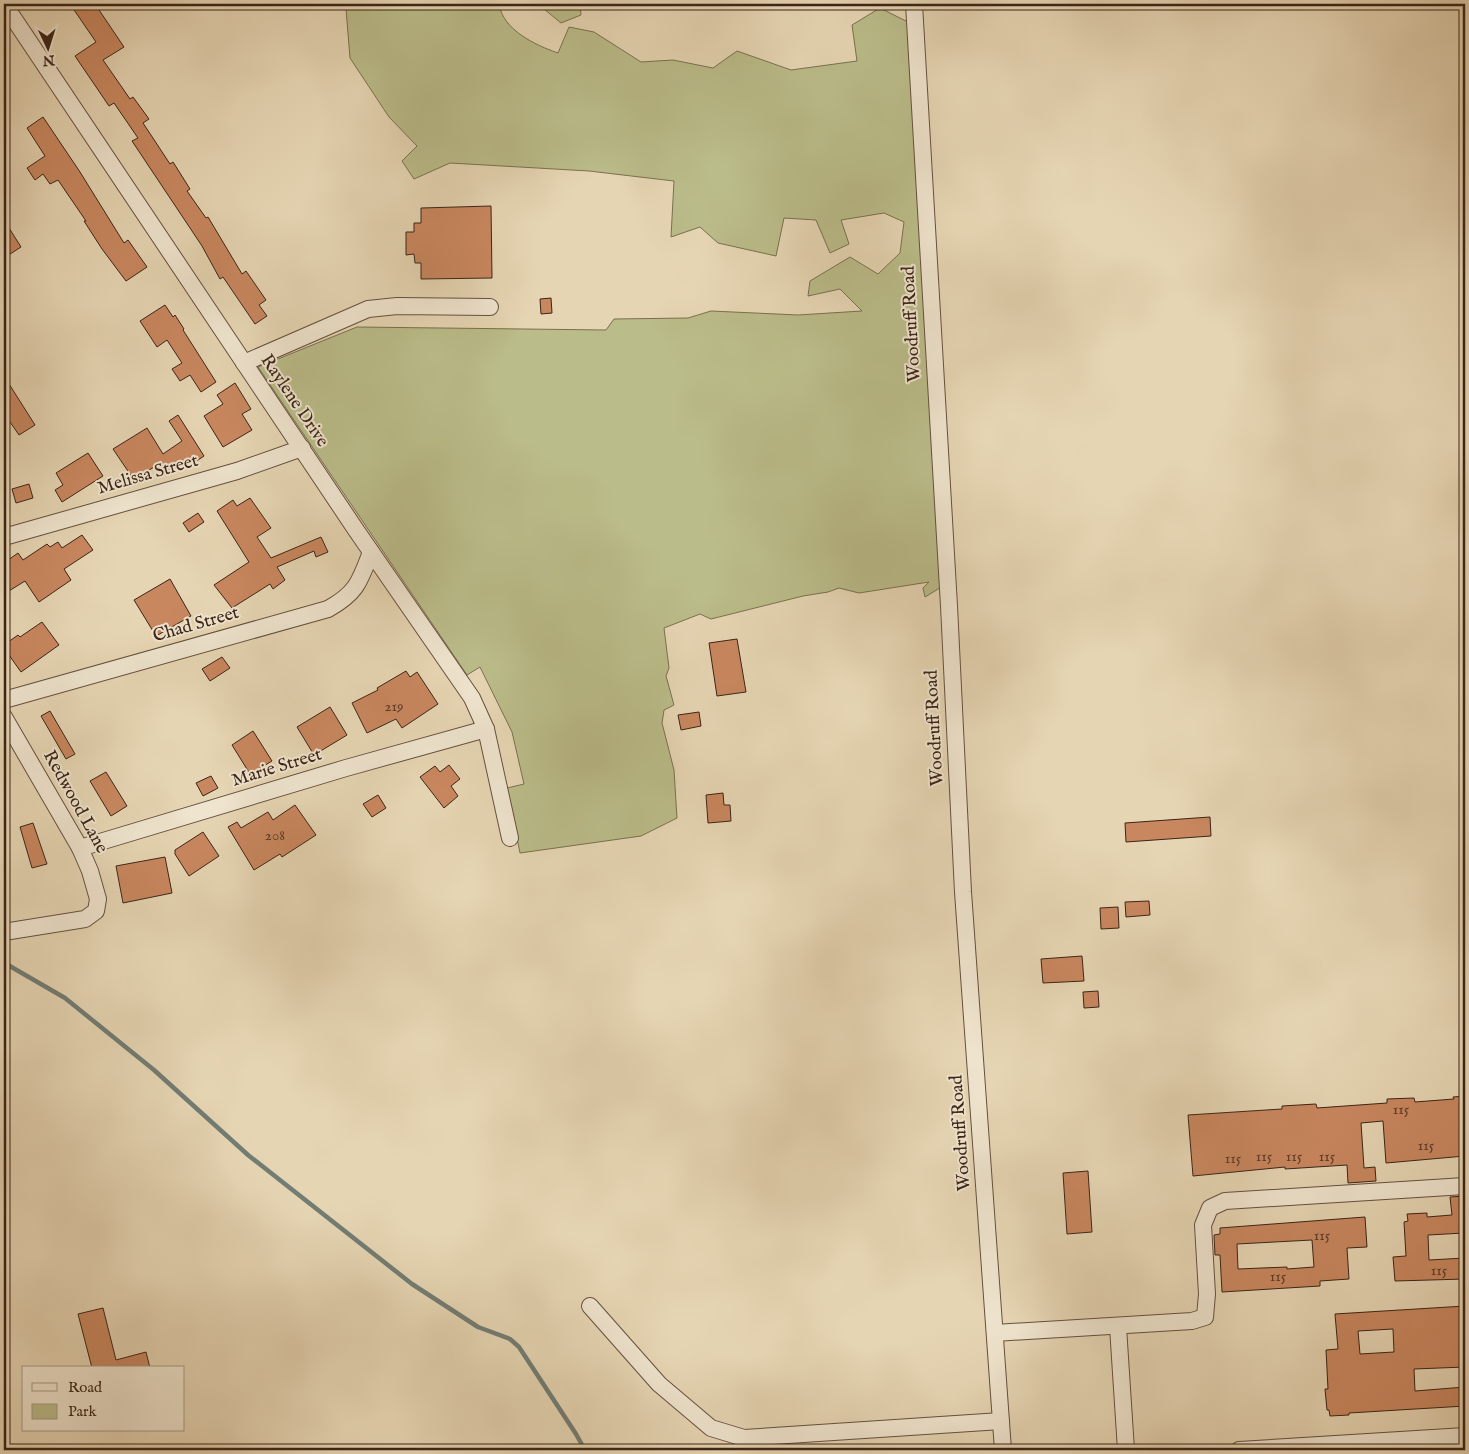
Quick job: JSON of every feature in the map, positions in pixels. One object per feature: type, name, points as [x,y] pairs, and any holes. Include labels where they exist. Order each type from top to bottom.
[{"type":"street","name":"Raylene Drive","points":[[4,4],[371,552],[472,698],[486,729],[510,838]]},
{"type":"street","name":"Woodruff Road","points":[[914,4],[963,892],[1004,1450]]},
{"type":"street","points":[[244,363],[368,308],[397,306],[490,307]]},
{"type":"street","name":"Melissa Street","points":[[4,537],[237,471],[302,448]]},
{"type":"street","name":"Chad Street","points":[[4,700],[328,609],[341,602],[352,592],[361,579],[371,552]]},
{"type":"street","name":"Redwood Lane","points":[[4,717],[80,848],[90,871],[98,898],[96,911],[85,919],[4,932]]},
{"type":"street","name":"Marie Street","points":[[80,848],[346,768],[486,729]]},
{"type":"street","points":[[995,1333],[1118,1327],[1192,1321],[1205,1316],[1207,1294],[1203,1224],[1210,1208],[1224,1201],[1465,1186]]},
{"type":"street","points":[[590,1306],[666,1390],[711,1428],[744,1438],[1001,1421]]},
{"type":"street","points":[[1118,1327],[1126,1450]]},
{"type":"street","points":[[1238,1450],[1465,1436]]},
{"type":"green space","points":[[353,4],[499,4],[507,22],[513,29],[530,41],[558,53],[569,27],[594,32],[641,62],[673,60],[713,68],[737,51],[791,70],[857,61],[852,25],[880,8],[908,22],[943,586],[925,597],[923,588],[929,582],[859,593],[839,588],[711,619],[700,614],[664,628],[669,668],[666,676],[674,705],[664,710],[662,723],[674,770],[677,818],[641,836],[520,853],[507,788],[524,784],[512,732],[480,667],[467,675],[258,367],[357,327],[606,330],[614,319],[688,318],[711,311],[798,315],[862,311],[840,289],[808,296],[810,281],[850,257],[878,274],[900,253],[904,222],[884,213],[841,220],[849,244],[830,253],[816,220],[784,218],[776,256],[718,243],[700,227],[671,237],[674,181],[589,171],[450,163],[414,179],[402,161],[417,146],[389,117],[350,58],[346,9]]},
{"type":"green space","points":[[538,4],[580,4],[581,15],[561,23]]},
{"type":"building","points":[[70,4],[95,4],[124,47],[103,60],[130,99],[133,97],[149,119],[143,123],[170,164],[173,162],[190,189],[187,191],[206,218],[208,217],[242,274],[246,271],[266,300],[259,305],[267,316],[255,324],[223,277],[220,279],[202,246],[132,141],[138,138],[114,103],[109,106],[75,56],[96,42]]},
{"type":"building","points":[[43,117],[124,243],[128,240],[147,267],[126,281],[102,249],[84,221],[86,221],[58,180],[50,184],[43,174],[35,180],[27,168],[45,156],[27,128]]},
{"type":"building","points":[[491,206],[492,278],[421,279],[421,263],[415,263],[414,254],[406,255],[406,232],[414,232],[414,223],[421,223],[421,208]]},
{"type":"building","points":[[4,220],[21,247],[4,258]]},
{"type":"building","points":[[551,298],[552,313],[541,314],[540,299]]},
{"type":"building","points":[[165,305],[173,317],[175,315],[216,382],[201,392],[190,375],[180,381],[172,369],[182,363],[167,340],[157,347],[140,321]]},
{"type":"building","points":[[4,376],[35,425],[19,435],[10,422],[4,425]]},
{"type":"building","points":[[235,383],[251,409],[242,414],[252,430],[223,447],[204,416],[223,404],[217,395]]},
{"type":"building","points":[[178,415],[204,456],[189,466],[186,462],[164,475],[157,465],[134,480],[113,449],[147,428],[163,454],[182,441],[169,421]]},
{"type":"building","points":[[88,453],[103,476],[62,502],[55,490],[63,485],[56,473]]},
{"type":"building","points":[[29,484],[33,498],[16,503],[12,489]]},
{"type":"building","points":[[250,498],[271,528],[257,537],[271,558],[321,537],[328,552],[316,557],[314,551],[277,567],[285,580],[273,589],[270,584],[232,608],[214,585],[249,562],[217,511],[233,500],[237,506]]},
{"type":"building","points":[[198,513],[204,522],[189,532],[183,523]]},
{"type":"building","points":[[82,535],[93,550],[64,569],[71,580],[39,602],[25,581],[4,594],[4,563],[18,553],[23,560],[47,544],[50,547],[58,542],[62,548]]},
{"type":"building","points":[[170,579],[191,616],[156,636],[134,600]]},
{"type":"building","points":[[42,622],[59,645],[21,672],[4,648],[4,645]]},
{"type":"building","points":[[737,639],[746,692],[717,696],[709,643]]},
{"type":"building","points":[[222,657],[230,668],[210,681],[202,669]]},
{"type":"building","points":[[406,671],[410,677],[417,672],[438,704],[402,728],[396,719],[367,733],[352,703],[378,690],[377,688]]},
{"type":"building","points":[[330,707],[347,735],[314,755],[297,727]]},
{"type":"building","points":[[50,711],[75,754],[66,759],[41,716]]},
{"type":"building","points":[[699,712],[701,726],[681,730],[678,715]]},
{"type":"building","points":[[253,731],[272,761],[250,774],[232,745]]},
{"type":"building","points":[[449,765],[460,779],[451,786],[458,796],[444,808],[420,777],[435,766],[440,772]]},
{"type":"building","points":[[106,772],[127,806],[111,816],[90,781]]},
{"type":"building","points":[[211,776],[218,788],[203,796],[196,783]]},
{"type":"building","points":[[723,793],[724,805],[730,805],[731,821],[708,823],[706,795]]},
{"type":"building","points":[[378,795],[386,808],[372,817],[363,804]]},
{"type":"building","points":[[295,805],[316,835],[282,857],[280,854],[254,870],[228,827],[237,822],[241,828],[268,812],[273,820]]},
{"type":"building","points":[[1210,817],[1211,836],[1126,842],[1125,823]]},
{"type":"building","points":[[33,823],[47,864],[32,868],[20,827]]},
{"type":"building","points":[[203,832],[219,856],[189,876],[175,854],[175,850]]},
{"type":"building","points":[[165,857],[172,893],[123,903],[116,866]]},
{"type":"building","points":[[1149,901],[1150,915],[1126,917],[1125,902]]},
{"type":"building","points":[[1118,907],[1119,928],[1101,929],[1100,908]]},
{"type":"building","points":[[1082,956],[1084,981],[1043,983],[1041,959]]},
{"type":"building","points":[[1098,991],[1099,1007],[1084,1008],[1083,992]]},
{"type":"building","points":[[1465,1096],[1465,1156],[1386,1163],[1383,1121],[1361,1123],[1364,1168],[1375,1167],[1376,1181],[1348,1183],[1347,1165],[1285,1169],[1285,1167],[1193,1176],[1188,1115],[1282,1109],[1282,1106],[1316,1104],[1317,1108],[1387,1103],[1387,1099],[1414,1098],[1415,1102],[1454,1099],[1453,1097]]},
{"type":"building","points":[[1088,1171],[1092,1232],[1067,1234],[1063,1173]]},
{"type":"building","points":[[1465,1196],[1465,1208],[1462,1208],[1464,1233],[1428,1235],[1429,1260],[1465,1258],[1465,1279],[1395,1281],[1393,1257],[1406,1256],[1404,1222],[1408,1221],[1407,1214],[1427,1213],[1427,1217],[1452,1215],[1450,1197]]},
{"type":"building","points":[[1365,1217],[1367,1247],[1347,1248],[1349,1279],[1320,1281],[1320,1286],[1222,1292],[1220,1255],[1215,1255],[1214,1235],[1220,1234],[1220,1228]],"holes":[[[1312,1240],[1314,1267],[1238,1269],[1237,1244]]]},
{"type":"building","points":[[1465,1306],[1465,1367],[1414,1369],[1415,1391],[1465,1387],[1465,1406],[1349,1413],[1349,1415],[1330,1416],[1329,1410],[1327,1410],[1325,1389],[1328,1389],[1326,1350],[1338,1349],[1335,1314]],"holes":[[[1393,1329],[1394,1352],[1360,1354],[1358,1331]]]},
{"type":"building","points":[[103,1308],[116,1360],[146,1352],[150,1366],[91,1366],[78,1314]]},
{"type":"waterway","points":[[4,966],[8,965],[65,998],[154,1070],[248,1155],[412,1284],[478,1327],[510,1339],[519,1347],[585,1450]]}]
